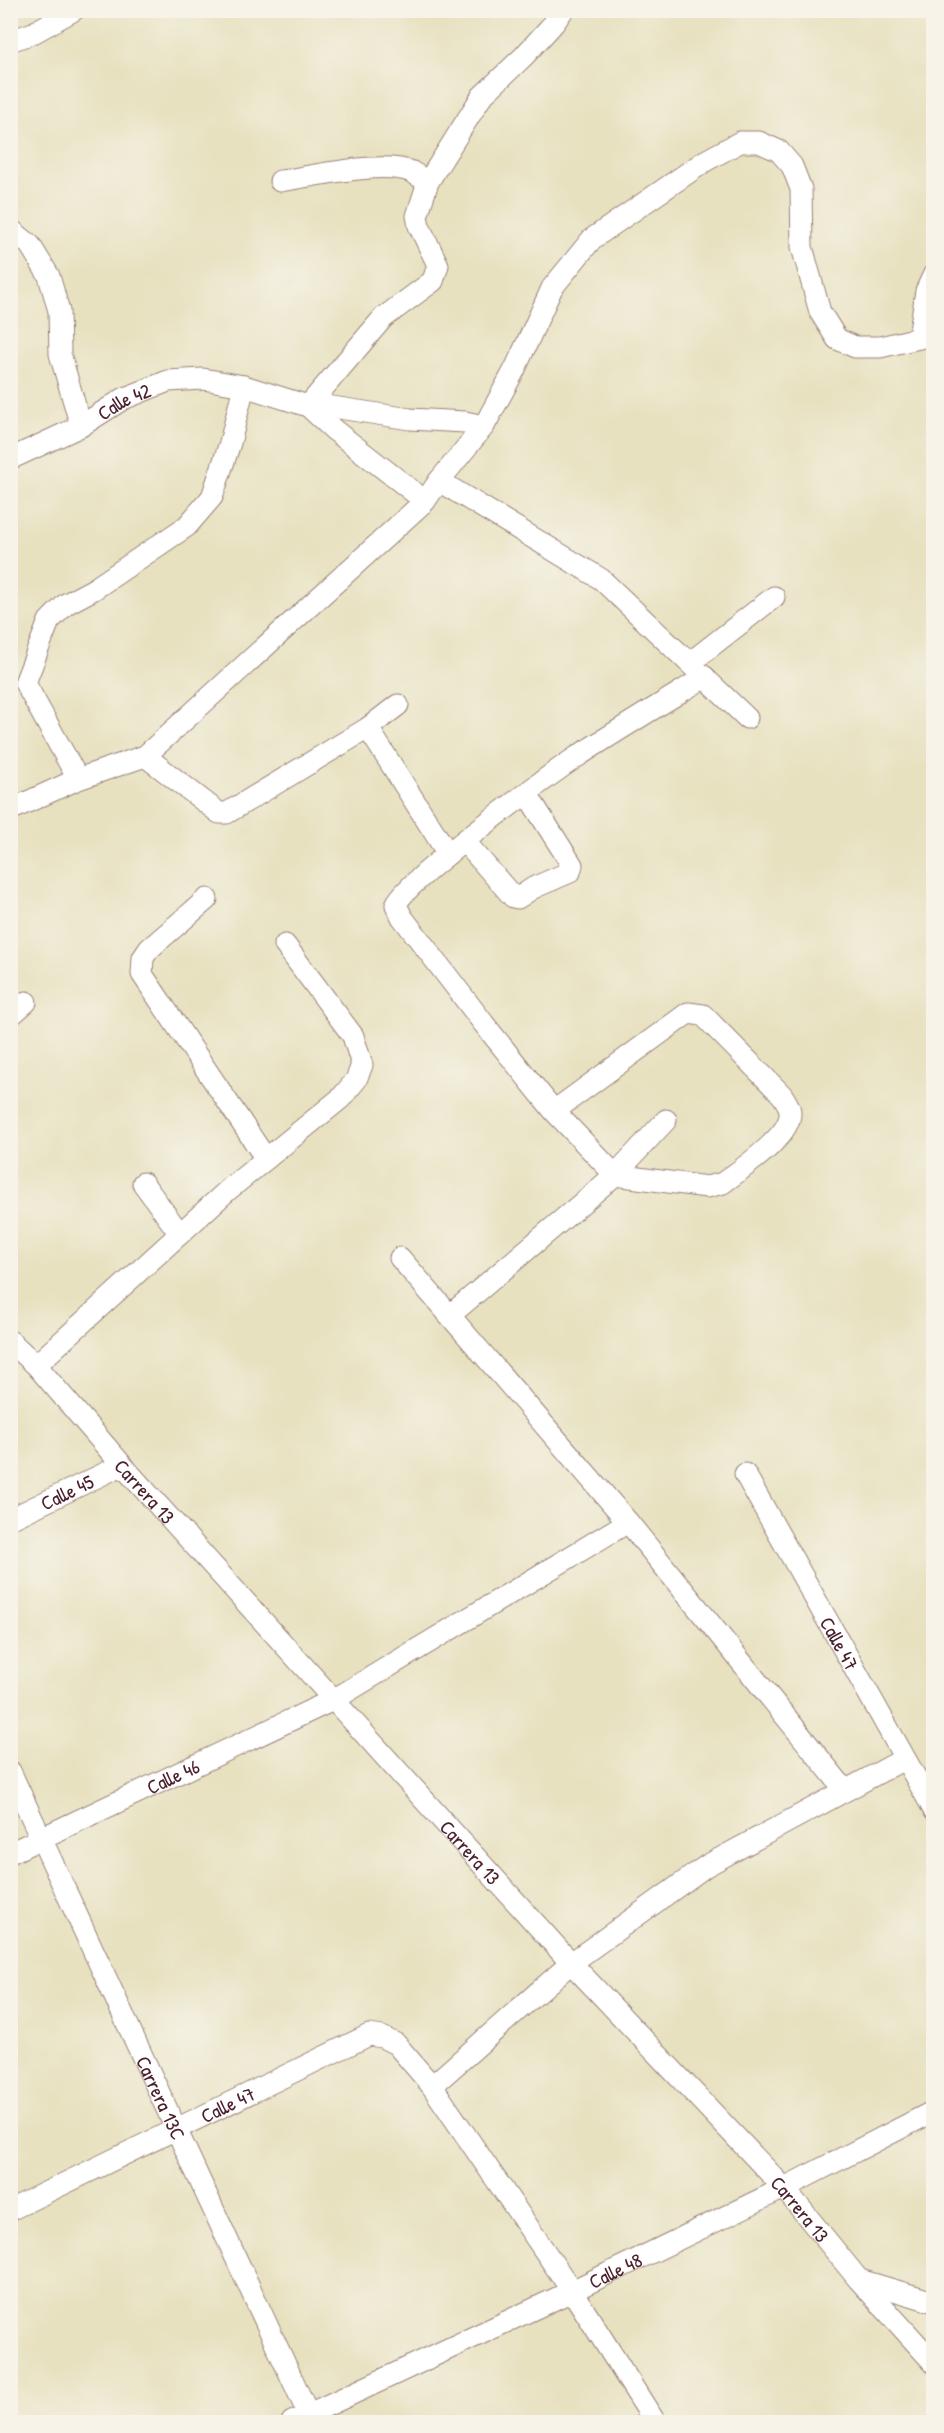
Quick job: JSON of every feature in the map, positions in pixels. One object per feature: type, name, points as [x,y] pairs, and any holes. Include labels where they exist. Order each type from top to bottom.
[{"type":"street","points":[[10,41],[33,33],[74,10]]},
{"type":"street","points":[[308,406],[383,318],[433,281],[438,265],[419,226],[417,216],[428,182],[482,96],[524,56],[563,10]]},
{"type":"street","points":[[10,810],[78,778],[145,756],[425,501],[484,426],[515,369],[552,288],[592,239],[705,160],[740,142],[759,142],[779,151],[792,165],[801,189],[802,247],[820,312],[837,339],[855,347],[880,347],[926,334],[926,291],[933,274]]},
{"type":"street","points":[[280,181],[368,168],[399,168],[412,172],[428,182]]},
{"type":"street","points":[[10,229],[30,245],[49,276],[59,311],[60,354],[81,426]]},
{"type":"street","name":"Calle 42","points":[[10,459],[81,426],[123,399],[168,381],[203,379],[244,386],[308,406]]},
{"type":"street","points":[[78,778],[18,677],[49,621],[66,604],[94,589],[187,526],[212,497],[230,443],[244,386]]},
{"type":"street","points":[[308,406],[326,406],[410,419],[465,422],[484,426]]},
{"type":"street","points":[[308,406],[334,430],[425,501]]},
{"type":"street","points":[[439,481],[601,579],[747,718]]},
{"type":"street","points":[[554,1111],[688,1013],[693,1012],[703,1015],[782,1095],[791,1109],[790,1120],[778,1138],[723,1183],[716,1186],[707,1187],[615,1174],[554,1111],[484,1024],[396,905],[401,895],[456,848],[571,761],[698,670],[774,597]]},
{"type":"street","points":[[145,756],[223,814],[368,728],[398,705]]},
{"type":"street","points":[[368,728],[456,848],[513,897],[518,898],[533,888],[570,873],[572,865],[527,794]]},
{"type":"street","points":[[207,899],[149,949],[143,958],[142,974],[266,1159]]},
{"type":"street","points":[[36,1365],[180,1234],[341,1098],[356,1080],[362,1065],[353,1035],[285,945]]},
{"type":"street","points":[[448,1316],[615,1174],[666,1120]]},
{"type":"street","points":[[143,1183],[180,1234]]},
{"type":"street","points":[[400,1258],[628,1522],[845,1790]]},
{"type":"street","name":"Carrera 13","points":[[10,1341],[36,1365],[122,1465],[571,1963],[784,2188],[933,2363]]},
{"type":"street","name":"Calle 45","points":[[10,1519],[122,1465]]},
{"type":"street","name":"Calle 47","points":[[745,1474],[933,1810]]},
{"type":"street","name":"Calle 46","points":[[10,1853],[335,1699],[628,1522]]},
{"type":"street","points":[[432,2086],[571,1963],[706,1866],[904,1759]]},
{"type":"street","name":"Carrera 13C","points":[[10,1772],[176,2129],[304,2420]]},
{"type":"street","name":"Calle 47","points":[[10,2210],[369,2035],[382,2037],[396,2044],[432,2086],[572,2291],[655,2422]]},
{"type":"street","name":"Calle 48","points":[[304,2420],[784,2188],[933,2111]]},
{"type":"street","points":[[860,2280],[933,2302]]}]
